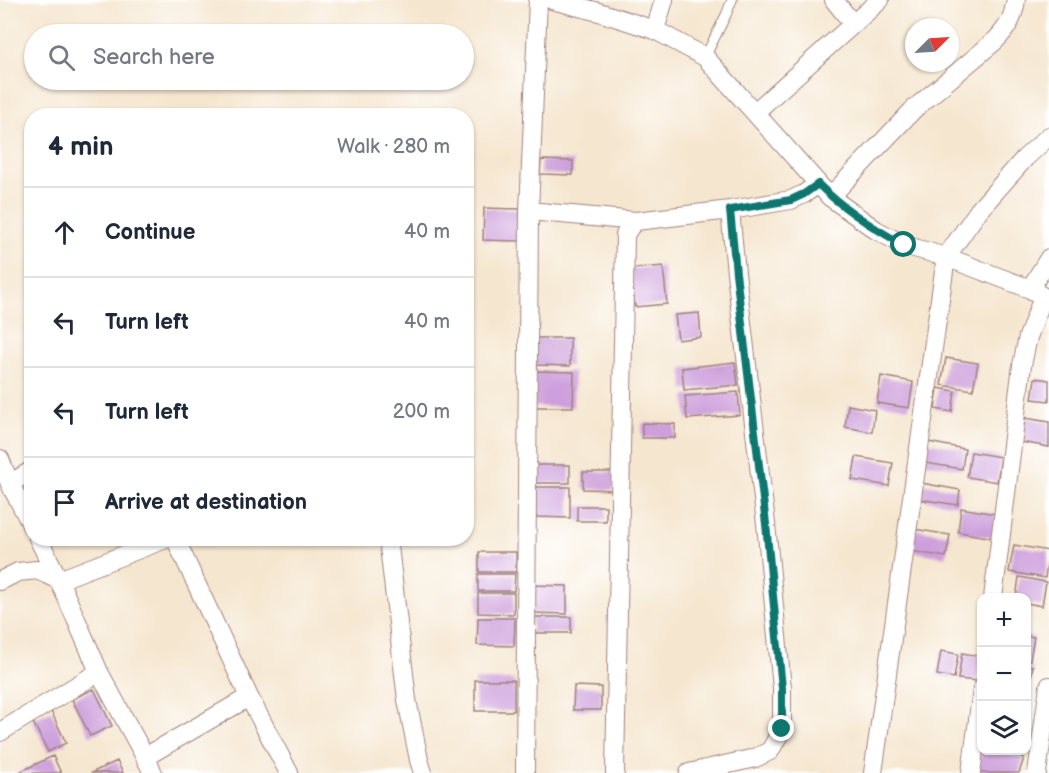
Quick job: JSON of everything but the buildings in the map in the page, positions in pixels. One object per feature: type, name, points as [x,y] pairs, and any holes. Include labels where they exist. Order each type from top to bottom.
[{"type":"street","points":[[525,773],[529,211],[538,0]]},
{"type":"street","points":[[552,0],[600,6],[655,30],[705,57],[824,190],[876,230],[904,245],[946,257],[1041,295]]},
{"type":"street","points":[[655,30],[664,0]]},
{"type":"street","points":[[834,0],[853,24]]},
{"type":"street","points":[[755,112],[880,0]]},
{"type":"street","points":[[529,211],[636,221],[791,200],[804,194],[824,190],[914,109],[996,40],[1007,29],[1014,15],[1016,0]]},
{"type":"street","points":[[873,773],[946,257],[979,210],[1025,158],[1049,136]]},
{"type":"street","points":[[689,773],[755,758],[770,751],[782,729],[782,688],[766,524],[730,210]]},
{"type":"street","points":[[615,773],[624,235],[636,221]]},
{"type":"street","points":[[994,593],[1022,365],[1049,258]]},
{"type":"street","points":[[0,459],[24,511]]},
{"type":"street","points":[[10,484],[24,475]]},
{"type":"street","points":[[42,546],[99,672],[149,765],[249,697]]},
{"type":"street","points":[[0,581],[18,572],[37,570],[59,580],[147,546]]},
{"type":"street","points":[[179,546],[249,697],[290,773]]},
{"type":"street","points":[[389,546],[407,700],[423,773]]},
{"type":"street","points":[[0,732],[99,672]]},
{"type":"street","points":[[1037,773],[1049,686]]},
{"type":"street","points":[[971,773],[980,701]]},
{"type":"lane","points":[[705,57],[732,0]]},
{"type":"route","points":[[782,729],[782,688],[766,524],[730,210],[791,200],[818,184],[830,196],[876,230],[904,245]]}]
